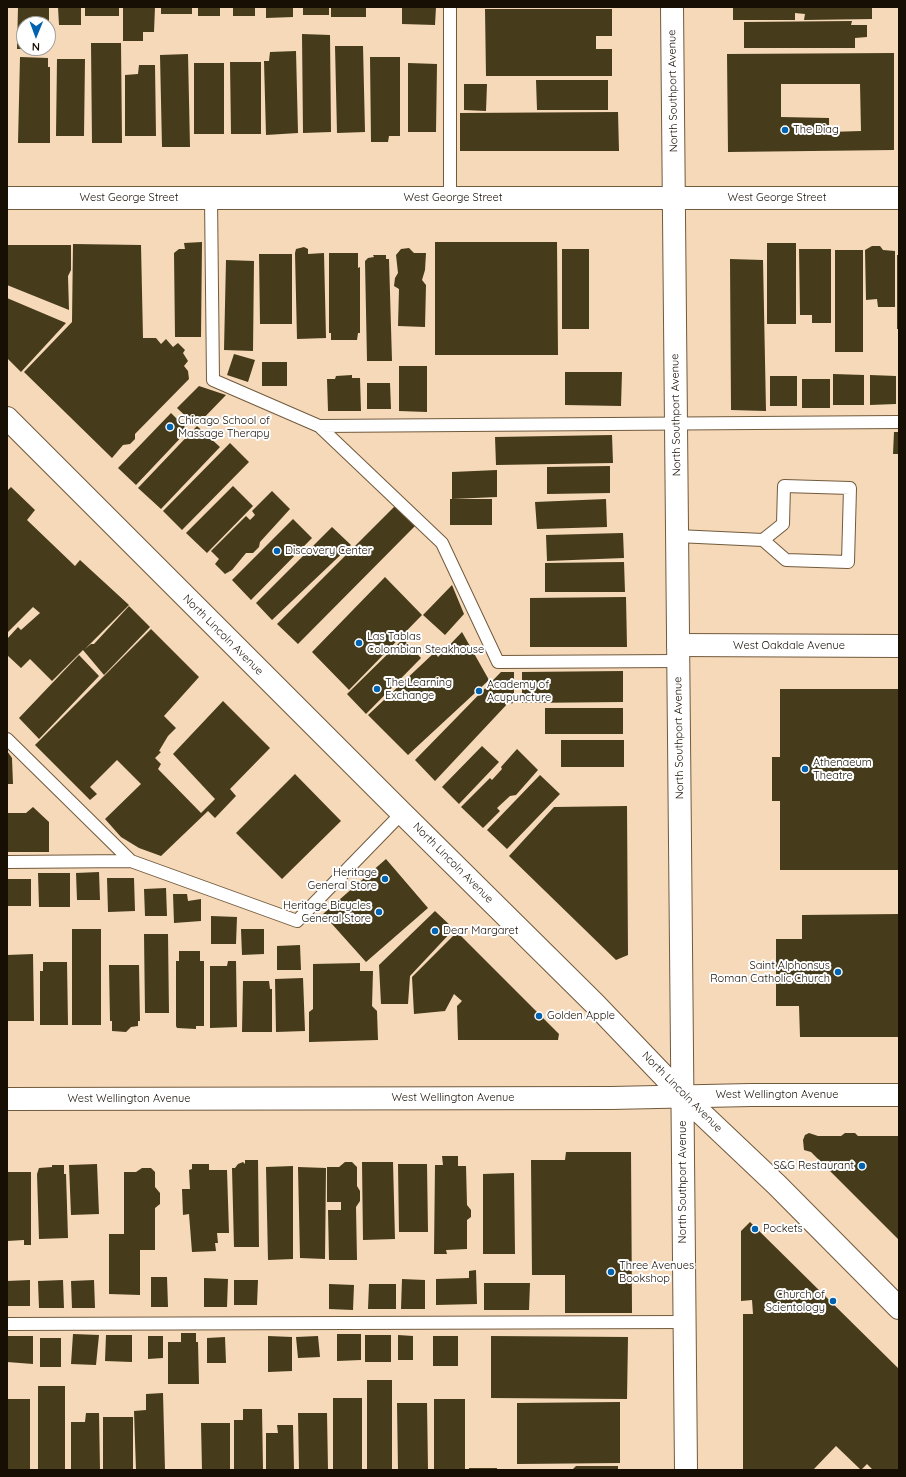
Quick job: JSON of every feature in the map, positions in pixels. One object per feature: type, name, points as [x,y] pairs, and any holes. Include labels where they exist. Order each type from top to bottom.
[{"type":"street","name":"North Southport Avenue","points":[[672,7],[686,1470]]},
{"type":"street","name":"West George Street","points":[[7,198],[899,198]]},
{"type":"street","name":"North Lincoln Avenue","points":[[7,418],[595,1004],[683,1096],[778,1185],[899,1308]]},
{"type":"street","name":"West Oakdale Avenue","points":[[678,653],[899,646]]},
{"type":"street","name":"West Wellington Avenue","points":[[7,1099],[603,1098],[899,1095]]},
{"type":"lane","points":[[450,7],[450,198]]},
{"type":"lane","points":[[211,198],[213,380],[318,426],[442,543],[498,662],[678,653]]},
{"type":"lane","points":[[318,426],[899,422]]},
{"type":"lane","points":[[677,536],[763,540],[786,560],[848,562],[850,488],[784,486],[783,524],[763,540]]},
{"type":"lane","points":[[7,739],[131,861]]},
{"type":"lane","points":[[7,862],[131,861],[297,921],[402,813]]},
{"type":"lane","points":[[7,1324],[685,1322]]},
{"type":"building","points":[[18,7],[49,7],[49,16],[18,16]]},
{"type":"building","points":[[58,7],[81,7],[81,25],[59,25]]},
{"type":"building","points":[[85,7],[119,7],[119,16],[85,16]]},
{"type":"building","points":[[123,7],[155,7],[154,32],[143,32],[143,41],[123,41]]},
{"type":"building","points":[[161,7],[192,7],[192,14],[161,14]]},
{"type":"building","points":[[198,7],[220,7],[220,16],[198,16]]},
{"type":"building","points":[[233,7],[255,7],[255,16],[233,16]]},
{"type":"building","points":[[266,7],[293,7],[293,17],[266,18]]},
{"type":"building","points":[[303,7],[329,7],[329,15],[303,15]]},
{"type":"building","points":[[331,7],[366,7],[366,17],[331,17]]},
{"type":"building","points":[[402,7],[436,7],[435,25],[402,24]]},
{"type":"building","points":[[733,7],[872,7],[872,19],[804,20],[805,14],[795,13],[795,20],[733,20]]},
{"type":"building","points":[[485,9],[612,9],[612,36],[596,36],[596,49],[612,49],[612,76],[486,76]]},
{"type":"building","points":[[852,21],[851,25],[867,25],[867,37],[855,38],[855,48],[744,48],[744,22]]},
{"type":"building","points":[[302,34],[330,35],[331,132],[303,133]]},
{"type":"building","points":[[91,43],[121,43],[122,143],[92,143]]},
{"type":"building","points":[[335,46],[363,46],[365,132],[337,133]]},
{"type":"building","points":[[296,51],[298,133],[266,135],[264,61],[269,61],[270,52]]},
{"type":"building","points":[[894,53],[894,150],[728,152],[727,54]],"holes":[[[781,84],[860,84],[861,131],[829,132],[829,118],[781,117]]]},
{"type":"building","points":[[188,54],[190,147],[162,147],[160,55]]},
{"type":"building","points":[[20,57],[48,58],[48,67],[50,67],[50,143],[18,143]]},
{"type":"building","points":[[370,57],[400,57],[400,136],[389,136],[388,142],[371,142]]},
{"type":"building","points":[[57,59],[85,59],[84,136],[56,136]]},
{"type":"building","points":[[230,62],[261,62],[261,134],[231,134]]},
{"type":"building","points":[[194,63],[224,63],[224,134],[194,134]]},
{"type":"building","points":[[408,63],[437,64],[436,132],[408,132]]},
{"type":"building","points":[[139,65],[155,65],[156,136],[125,136],[125,75],[138,74]]},
{"type":"building","points":[[536,80],[608,80],[608,110],[537,110]]},
{"type":"building","points":[[464,84],[487,84],[486,111],[464,110]]},
{"type":"building","points":[[618,112],[619,151],[460,151],[460,113]]},
{"type":"building","points":[[202,242],[201,337],[175,337],[174,253],[179,249],[185,249],[184,243]]},
{"type":"building","points":[[435,242],[557,242],[558,355],[435,355]]},
{"type":"building","points":[[767,243],[796,243],[796,324],[767,324]]},
{"type":"building","points":[[73,244],[141,245],[143,338],[156,338],[161,344],[166,339],[173,347],[178,343],[185,350],[183,353],[188,361],[184,366],[188,371],[189,379],[135,434],[135,439],[130,444],[123,445],[112,458],[24,372],[72,322]]},
{"type":"building","points":[[7,245],[71,245],[71,270],[68,276],[69,310],[7,285]]},
{"type":"building","points":[[872,246],[880,246],[883,250],[895,251],[895,307],[878,307],[877,299],[866,300],[865,250]]},
{"type":"building","points":[[304,247],[308,249],[308,254],[324,253],[326,338],[297,339],[295,253],[296,249]]},
{"type":"building","points":[[409,248],[414,253],[426,253],[425,270],[422,280],[426,285],[425,327],[398,326],[399,289],[394,286],[395,278],[398,273],[396,255],[401,249]]},
{"type":"building","points":[[562,249],[589,249],[589,329],[562,329]]},
{"type":"building","points":[[799,249],[831,249],[831,323],[812,323],[812,315],[800,315]]},
{"type":"building","points":[[835,250],[863,250],[863,352],[835,352]]},
{"type":"building","points":[[329,253],[358,253],[358,268],[360,267],[360,333],[358,333],[357,340],[331,340],[331,333],[329,333]]},
{"type":"building","points":[[259,254],[292,254],[292,324],[260,324]]},
{"type":"building","points":[[373,255],[386,255],[386,259],[389,259],[392,361],[367,361],[365,261],[368,258],[374,257]]},
{"type":"building","points":[[897,255],[899,255],[899,329],[897,329]]},
{"type":"building","points":[[730,259],[763,260],[766,411],[731,410]]},
{"type":"building","points":[[226,260],[254,261],[253,351],[224,350]]},
{"type":"building","points":[[7,298],[66,323],[21,372],[7,358]]},
{"type":"building","points":[[234,354],[255,360],[248,382],[227,375]]},
{"type":"building","points":[[262,362],[287,362],[287,386],[262,386]]},
{"type":"building","points":[[399,366],[427,366],[427,412],[399,411]]},
{"type":"building","points":[[565,372],[622,372],[621,406],[565,405]]},
{"type":"building","points":[[833,374],[864,375],[864,405],[833,405]]},
{"type":"building","points":[[352,375],[352,378],[360,378],[361,411],[328,411],[327,379],[335,379],[336,376]]},
{"type":"building","points":[[870,375],[896,376],[896,404],[870,405]]},
{"type":"building","points":[[770,376],[797,376],[797,406],[770,406]]},
{"type":"building","points":[[802,379],[830,379],[830,408],[802,408]]},
{"type":"building","points":[[367,383],[390,383],[391,409],[367,409]]},
{"type":"building","points":[[199,386],[226,395],[196,426],[177,408]]},
{"type":"building","points":[[171,413],[188,430],[136,485],[118,468]]},
{"type":"building","points":[[197,426],[220,447],[161,509],[138,488]]},
{"type":"building","points":[[894,432],[899,432],[899,454],[893,454]]},
{"type":"building","points":[[612,435],[613,463],[496,465],[495,437]]},
{"type":"building","points":[[230,443],[249,462],[182,530],[163,511]]},
{"type":"building","points":[[610,466],[610,493],[547,494],[547,467]]},
{"type":"building","points":[[497,470],[497,497],[452,499],[452,472]]},
{"type":"building","points":[[233,486],[253,506],[207,553],[186,533]]},
{"type":"building","points":[[11,487],[35,510],[27,520],[75,566],[80,560],[129,605],[85,649],[91,644],[94,644],[129,606],[150,627],[104,675],[83,650],[52,681],[30,659],[21,668],[7,655],[7,639],[18,627],[21,630],[40,613],[33,607],[7,633],[7,491]]},
{"type":"building","points":[[272,491],[290,509],[260,542],[259,547],[253,553],[246,553],[232,570],[225,574],[215,564],[219,559],[211,551],[246,516],[250,520],[255,515],[252,511]]},
{"type":"building","points":[[450,499],[492,499],[492,525],[450,525]]},
{"type":"building","points":[[606,499],[607,527],[537,529],[535,502]]},
{"type":"building","points":[[395,506],[415,526],[298,644],[277,624]]},
{"type":"building","points":[[293,519],[312,538],[251,600],[232,580]]},
{"type":"building","points":[[332,527],[351,545],[272,620],[256,603]]},
{"type":"building","points":[[623,533],[624,558],[547,561],[546,535]]},
{"type":"building","points":[[624,562],[625,592],[545,592],[545,563]]},
{"type":"building","points":[[385,577],[422,615],[349,690],[312,652]]},
{"type":"building","points":[[452,585],[464,614],[445,635],[423,615]]},
{"type":"building","points":[[626,597],[627,647],[530,647],[530,598]]},
{"type":"building","points":[[151,629],[199,677],[164,716],[176,728],[168,736],[159,751],[161,752],[155,758],[161,764],[158,769],[201,813],[215,799],[173,754],[223,701],[270,748],[230,789],[236,796],[215,818],[208,811],[161,856],[139,848],[121,837],[105,819],[141,784],[117,760],[90,787],[97,794],[90,800],[35,745]]},
{"type":"building","points":[[462,632],[489,680],[408,755],[368,715],[435,652],[438,657]]},
{"type":"building","points":[[403,639],[421,658],[366,714],[347,694]]},
{"type":"building","points":[[79,655],[99,676],[39,739],[19,718]]},
{"type":"building","points":[[623,671],[623,702],[522,703],[522,672]]},
{"type":"building","points":[[501,672],[514,672],[514,700],[512,704],[510,701],[435,781],[415,760]]},
{"type":"building","points":[[780,689],[899,689],[899,870],[780,870],[780,801],[772,801],[772,757],[780,757]]},
{"type":"building","points":[[545,708],[623,708],[623,734],[545,734]]},
{"type":"building","points":[[561,740],[624,740],[624,767],[561,767]]},
{"type":"building","points":[[482,746],[499,762],[459,804],[442,787]]},
{"type":"building","points":[[517,749],[538,770],[516,795],[510,796],[497,808],[500,811],[483,828],[461,807],[490,778],[492,780]]},
{"type":"building","points":[[7,751],[12,758],[13,784],[7,784]]},
{"type":"building","points":[[295,774],[341,821],[282,879],[236,833]]},
{"type":"building","points":[[540,775],[560,794],[507,849],[487,830]]},
{"type":"building","points":[[627,806],[628,955],[616,960],[509,856],[554,807]]},
{"type":"building","points":[[33,807],[49,822],[49,852],[7,852],[7,813],[26,813]]},
{"type":"building","points":[[386,859],[428,908],[366,962],[323,914]]},
{"type":"building","points":[[99,872],[100,900],[77,900],[76,873]]},
{"type":"building","points":[[38,873],[70,873],[70,907],[39,907]]},
{"type":"building","points":[[107,878],[134,878],[135,911],[108,912]]},
{"type":"building","points":[[7,879],[31,879],[31,906],[7,906]]},
{"type":"building","points":[[166,888],[167,916],[145,916],[144,889]]},
{"type":"building","points":[[173,894],[187,894],[188,901],[201,899],[201,921],[174,923]]},
{"type":"building","points":[[435,911],[454,929],[410,976],[408,1004],[381,1004],[379,965]]},
{"type":"building","name":"Saint Alphonsus Roman Catholic Church","points":[[899,914],[899,1037],[800,1037],[799,1006],[776,1006],[776,939],[802,939],[802,915]]},
{"type":"building","points":[[211,916],[237,917],[236,944],[211,944]]},
{"type":"building","points":[[72,929],[101,929],[101,1025],[72,1025]]},
{"type":"building","points":[[241,929],[264,929],[264,954],[242,955]]},
{"type":"building","points":[[457,932],[559,1034],[558,1040],[458,1040],[457,1006],[462,1001],[454,994],[445,1011],[414,1014],[412,977]]},
{"type":"building","points":[[144,934],[168,934],[169,1013],[145,1013]]},
{"type":"building","points":[[300,945],[301,970],[277,970],[277,946]]},
{"type":"building","points":[[179,951],[200,951],[200,961],[204,961],[204,1026],[196,1026],[196,1029],[177,1028],[176,1026],[176,961],[179,961]]},
{"type":"building","points":[[33,954],[34,1021],[7,1021],[7,955]]},
{"type":"building","points":[[228,961],[236,961],[237,1027],[210,1028],[210,966],[227,966]]},
{"type":"building","points":[[43,962],[67,962],[68,1025],[40,1025],[40,971],[43,971]]},
{"type":"building","points":[[360,963],[360,971],[373,971],[372,1006],[377,1011],[378,1040],[309,1042],[309,1012],[313,1009],[313,964]]},
{"type":"building","points":[[109,965],[139,965],[140,1021],[138,1021],[138,1026],[131,1027],[126,1032],[112,1031],[112,1021],[110,1021]]},
{"type":"building","points":[[303,978],[305,1031],[276,1032],[275,979]]},
{"type":"building","points":[[243,981],[269,981],[270,989],[272,989],[272,1032],[242,1032]]},
{"type":"building","name":"S&G Restaurant","points":[[809,1133],[818,1136],[841,1136],[845,1133],[855,1133],[858,1136],[899,1136],[899,1240],[811,1152],[804,1150],[803,1140],[805,1135]]},
{"type":"building","points":[[566,1152],[631,1152],[632,1313],[565,1313],[565,1275],[532,1275],[531,1160],[565,1160]]},
{"type":"building","points":[[442,1156],[458,1156],[458,1166],[466,1166],[467,1205],[471,1210],[471,1217],[467,1220],[467,1249],[446,1250],[447,1254],[434,1254],[435,1165],[443,1165]]},
{"type":"building","points":[[245,1160],[258,1160],[259,1247],[234,1247],[232,1168],[235,1168],[238,1164],[243,1162],[245,1164]]},
{"type":"building","points":[[345,1162],[352,1162],[357,1167],[357,1186],[360,1191],[360,1201],[356,1207],[357,1260],[329,1260],[328,1210],[341,1210],[341,1202],[327,1202],[327,1167],[339,1167]]},
{"type":"building","points":[[362,1162],[393,1162],[395,1239],[363,1240]]},
{"type":"building","points":[[97,1164],[99,1214],[71,1215],[69,1165]]},
{"type":"building","points":[[192,1164],[209,1164],[209,1170],[227,1170],[229,1233],[217,1233],[218,1243],[215,1243],[216,1251],[192,1252],[189,1214],[183,1215],[182,1189],[190,1189],[189,1170],[192,1169]]},
{"type":"building","points":[[398,1164],[427,1164],[428,1232],[399,1232]]},
{"type":"building","points":[[52,1165],[64,1165],[64,1174],[66,1174],[68,1238],[39,1239],[37,1174],[39,1168],[52,1167]]},
{"type":"building","points":[[293,1166],[293,1259],[268,1260],[266,1167]]},
{"type":"building","points":[[298,1167],[326,1168],[325,1259],[300,1258]]},
{"type":"building","points":[[142,1168],[151,1168],[155,1172],[155,1187],[160,1193],[160,1204],[155,1208],[155,1250],[140,1250],[140,1295],[109,1294],[109,1234],[124,1234],[124,1172],[136,1172]]},
{"type":"building","points":[[7,1172],[31,1172],[31,1245],[24,1245],[24,1240],[7,1241]]},
{"type":"building","points":[[514,1173],[515,1254],[483,1254],[483,1174]]},
{"type":"building","points":[[750,1222],[899,1369],[899,1470],[873,1470],[867,1464],[861,1470],[836,1446],[813,1470],[743,1470],[743,1314],[753,1314],[752,1300],[741,1301],[741,1231]]},
{"type":"building","points":[[476,1270],[477,1304],[436,1305],[436,1279],[469,1278],[469,1271]]},
{"type":"building","points":[[151,1277],[167,1277],[168,1307],[151,1307]]},
{"type":"building","points":[[204,1278],[228,1279],[227,1307],[204,1307]]},
{"type":"building","points":[[402,1279],[425,1280],[425,1309],[401,1309]]},
{"type":"building","points":[[30,1280],[30,1306],[7,1306],[7,1281]]},
{"type":"building","points":[[63,1280],[64,1308],[39,1308],[38,1281]]},
{"type":"building","points":[[94,1280],[95,1308],[72,1308],[71,1281]]},
{"type":"building","points":[[234,1280],[258,1280],[257,1305],[234,1305]]},
{"type":"building","points":[[484,1283],[530,1283],[529,1310],[484,1310]]},
{"type":"building","points":[[329,1284],[354,1285],[353,1310],[329,1309]]},
{"type":"building","points":[[369,1284],[396,1284],[396,1309],[368,1309]]},
{"type":"building","points":[[181,1333],[196,1333],[196,1342],[198,1342],[199,1384],[168,1384],[168,1342],[181,1342]]},
{"type":"building","points":[[73,1334],[99,1335],[96,1365],[71,1364]]},
{"type":"building","points":[[337,1334],[361,1334],[361,1360],[337,1361]]},
{"type":"building","points":[[106,1335],[132,1335],[132,1362],[105,1361]]},
{"type":"building","points":[[365,1335],[391,1335],[391,1362],[365,1362]]},
{"type":"building","points":[[398,1335],[413,1336],[413,1360],[398,1360]]},
{"type":"building","points":[[7,1336],[33,1336],[33,1364],[7,1362]]},
{"type":"building","points":[[148,1336],[163,1336],[163,1358],[148,1359]]},
{"type":"building","points":[[268,1336],[292,1337],[292,1371],[268,1372]]},
{"type":"building","points":[[318,1336],[320,1357],[298,1358],[296,1337]]},
{"type":"building","points":[[433,1336],[458,1336],[458,1366],[433,1366]]},
{"type":"building","points":[[491,1336],[628,1337],[627,1399],[491,1398]]},
{"type":"building","points":[[225,1337],[226,1363],[207,1363],[207,1338]]},
{"type":"building","points":[[40,1338],[61,1338],[61,1367],[40,1367]]},
{"type":"building","points":[[367,1380],[392,1380],[392,1470],[367,1470]]},
{"type":"building","points":[[38,1386],[65,1386],[65,1470],[38,1470]]},
{"type":"building","points":[[163,1393],[165,1470],[136,1470],[134,1411],[146,1410],[146,1394]]},
{"type":"building","points":[[333,1398],[362,1398],[362,1470],[333,1470]]},
{"type":"building","points":[[7,1399],[30,1399],[30,1470],[7,1470]]},
{"type":"building","points":[[434,1399],[465,1399],[465,1470],[434,1470]]},
{"type":"building","points":[[620,1402],[620,1463],[517,1464],[517,1403]]},
{"type":"building","points":[[397,1403],[427,1403],[428,1470],[398,1470]]},
{"type":"building","points":[[243,1409],[262,1409],[263,1470],[234,1470],[234,1420],[243,1420]]},
{"type":"building","points":[[86,1413],[99,1413],[100,1470],[71,1470],[71,1422],[85,1422]]},
{"type":"building","points":[[298,1413],[327,1413],[328,1470],[299,1470]]},
{"type":"building","points":[[103,1417],[133,1417],[133,1470],[103,1470]]},
{"type":"building","points":[[201,1423],[230,1423],[230,1470],[202,1470]]},
{"type":"building","points":[[277,1425],[293,1425],[294,1470],[266,1470],[266,1433],[278,1433]]},
{"type":"building","points":[[576,1466],[618,1466],[618,1470],[572,1470]]},
{"type":"building","points":[[469,1468],[497,1468],[497,1470],[469,1470]]},
{"type":"place","name":"The Diag","points":[[785,130]]},
{"type":"place","name":"Chicago School of Massage Therapy","points":[[170,427]]},
{"type":"place","name":"Discovery Center","points":[[277,551]]},
{"type":"place","name":"Las Tablas Colombian Steakhouse","points":[[359,643]]},
{"type":"place","name":"The Learning Exchange","points":[[377,689]]},
{"type":"place","name":"Academy of Acupuncture","points":[[479,691]]},
{"type":"place","name":"Athenaeum Theatre","points":[[805,769]]},
{"type":"place","name":"Heritage General Store","points":[[385,879]]},
{"type":"place","name":"Heritage Bicycles General Store","points":[[379,912]]},
{"type":"place","name":"Dear Margaret","points":[[435,931]]},
{"type":"place","name":"Saint Alphonsus Roman Catholic Church","points":[[838,972]]},
{"type":"place","name":"Golden Apple","points":[[539,1016]]},
{"type":"place","name":"S&G Restaurant","points":[[862,1166]]},
{"type":"place","name":"Pockets","points":[[755,1229]]},
{"type":"place","name":"Three Avenues Bookshop","points":[[611,1272]]},
{"type":"place","name":"Church of Scientology","points":[[833,1301]]}]
